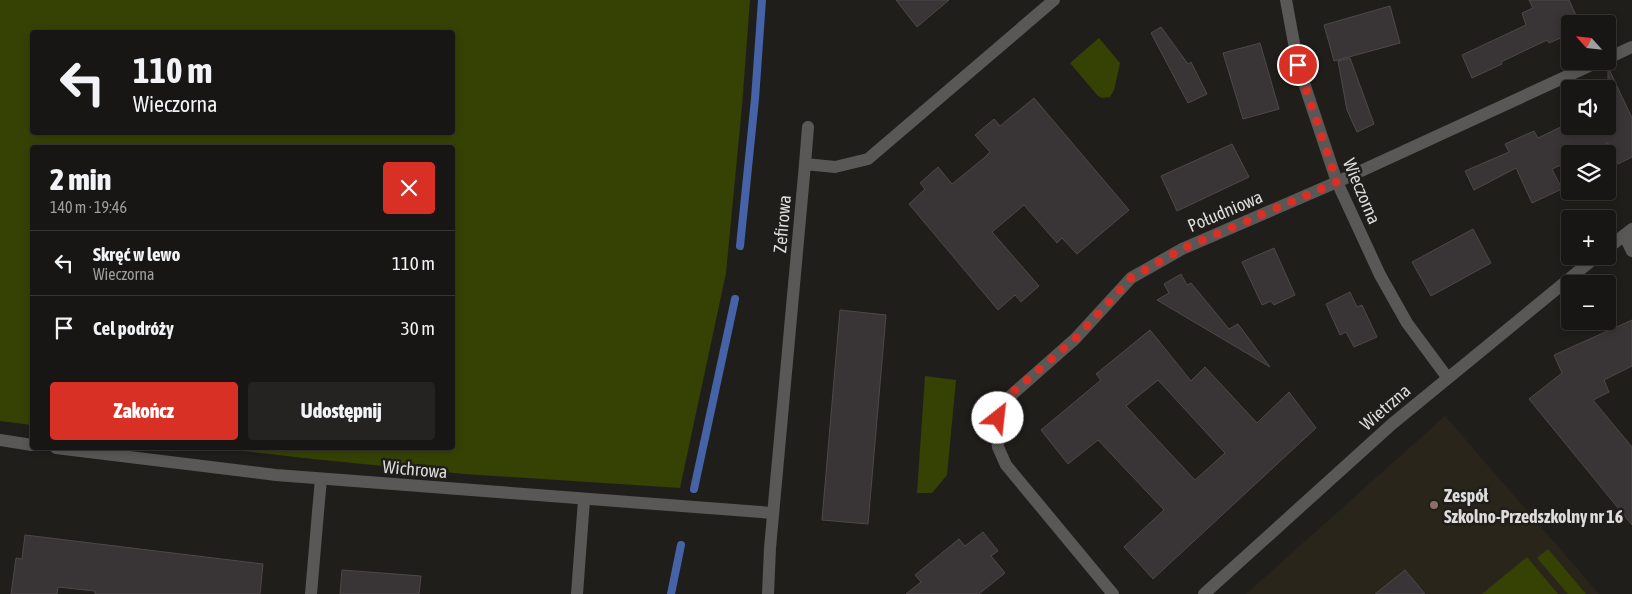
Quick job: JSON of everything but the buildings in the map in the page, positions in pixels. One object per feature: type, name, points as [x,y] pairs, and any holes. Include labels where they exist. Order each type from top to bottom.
[{"type":"street","points":[[805,164],[835,167],[868,159],[1054,0]]},
{"type":"street","name":"Wieczorna","points":[[1286,0],[1298,65],[1337,182],[1389,291],[1407,323],[1447,377]]},
{"type":"street","points":[[1616,54],[1632,47]]},
{"type":"street","name":"Południowa","points":[[1113,594],[1006,465],[998,447],[998,418],[1002,408],[1014,391],[1075,339],[1131,278],[1182,249],[1337,182],[1580,70]]},
{"type":"street","name":"Zefirowa","points":[[768,594],[773,513],[808,127]]},
{"type":"street","points":[[1616,242],[1628,232],[1632,251]]},
{"type":"street","name":"Wietrzna","points":[[1204,594],[1392,424],[1586,265]]},
{"type":"street","points":[[0,440],[30,445]]},
{"type":"street","name":"Wichrowa","points":[[72,450],[276,475],[773,513]]},
{"type":"street","points":[[311,594],[322,479]]},
{"type":"street","points":[[577,594],[584,500]]},
{"type":"shaded area","name":"Zespół Szkolno-Przedszkolny nr 16","points":[[1445,416],[1599,594],[1246,594]]},
{"type":"green space","points":[[0,0],[750,0],[726,273],[680,488],[464,474],[234,450],[455,450],[455,145],[30,145],[30,425],[0,421]]},
{"type":"green space","points":[[1099,38],[1120,63],[1114,90],[1110,97],[1102,98],[1098,96],[1070,63]]},
{"type":"green space","points":[[925,376],[956,380],[947,475],[932,493],[917,493]]},
{"type":"green space","points":[[1548,549],[1586,594],[1568,594],[1537,558]]},
{"type":"green space","points":[[1527,557],[1558,594],[1482,594]]},
{"type":"waterway","points":[[740,246],[755,99],[762,0]]},
{"type":"waterway","points":[[694,489],[735,299]]},
{"type":"waterway","points":[[671,594],[681,545]]},
{"type":"place","name":"Zespół Szkolno-Przedszkolny nr 16","points":[[1434,505]]},
{"type":"route","points":[[998,418],[1007,399],[1014,391],[1075,339],[1131,278],[1182,249],[1337,182],[1298,65]]}]
